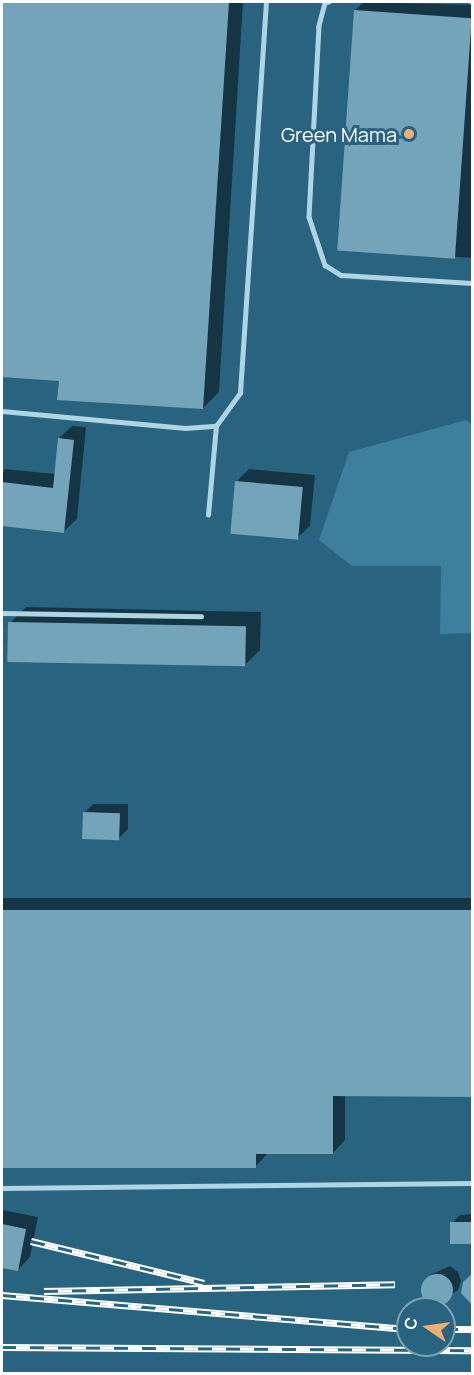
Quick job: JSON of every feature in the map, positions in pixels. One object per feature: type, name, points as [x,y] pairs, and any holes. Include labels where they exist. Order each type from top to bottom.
[{"type":"lane","points":[[208,515],[216,426],[240,393],[266,2]]},
{"type":"lane","points":[[329,2],[325,3],[319,26],[309,217],[325,265],[341,275],[472,284]]},
{"type":"lane","points":[[2,411],[184,428],[216,426]]},
{"type":"lane","points":[[2,613],[201,616]]},
{"type":"lane","points":[[2,1188],[472,1183]]},
{"type":"shaded area","points":[[466,420],[472,425],[472,633],[440,634],[441,566],[352,566],[319,540],[349,452]]},
{"type":"building","points":[[2,2],[229,2],[203,409],[57,400],[59,381],[2,377]]},
{"type":"building","name":"Green Mama","points":[[354,10],[472,18],[455,259],[337,250]]},
{"type":"building","points":[[58,438],[74,440],[64,533],[2,526],[2,482],[53,488]]},
{"type":"building","points":[[235,481],[303,487],[298,540],[230,534]]},
{"type":"building","points":[[8,622],[246,626],[245,666],[7,662]]},
{"type":"building","points":[[83,812],[120,813],[119,840],[82,839]]},
{"type":"building","points":[[2,910],[472,910],[472,1097],[333,1096],[333,1154],[256,1154],[256,1168],[2,1168]]},
{"type":"building","points":[[450,1222],[472,1222],[472,1244],[450,1244]]},
{"type":"building","points":[[2,1224],[26,1229],[18,1271],[2,1268]]},
{"type":"building","points":[[472,1274],[472,1305],[461,1293],[463,1282]]},
{"type":"building","points":[[431,1275],[443,1275],[449,1278],[452,1284],[452,1297],[422,1296],[422,1284],[425,1278]]},
{"type":"railway","points":[[31,1241],[204,1283]]},
{"type":"railway","points":[[44,1291],[395,1284]]},
{"type":"railway","points":[[2,1295],[396,1328]]},
{"type":"railway","points":[[456,1329],[472,1329]]},
{"type":"railway","points":[[2,1347],[472,1350]]},
{"type":"place","name":"Green Mama","points":[[409,134]]}]
